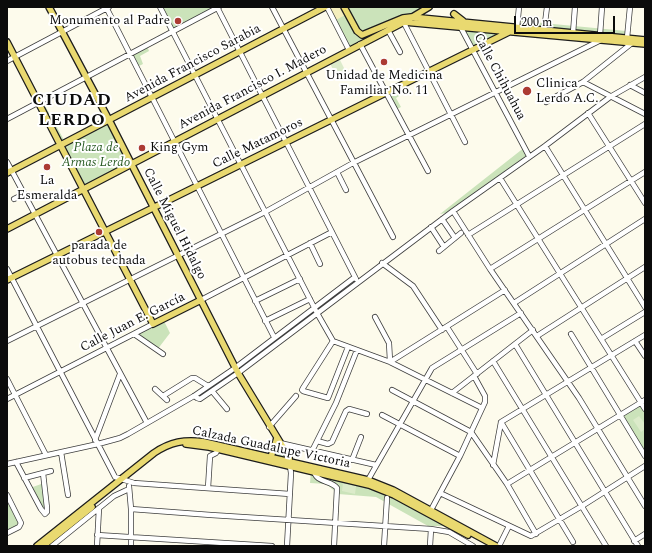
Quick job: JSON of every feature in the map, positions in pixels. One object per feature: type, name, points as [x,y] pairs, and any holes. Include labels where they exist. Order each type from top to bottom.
[{"type":"main road","name":"Calle Miguel Hidalgo","points":[[49,7],[85,78],[109,120],[236,370],[269,427],[293,458],[292,464]]},
{"type":"main road","name":"Avenida Francisco Sarabia","points":[[9,172],[326,7]]},
{"type":"main road","points":[[344,7],[357,31],[362,36],[411,17],[429,7]]},
{"type":"main road","name":"Calle Chihuahua","points":[[450,7],[459,24]]},
{"type":"main road","points":[[454,14],[461,20],[473,24]]},
{"type":"main road","points":[[411,17],[511,31],[645,40]]},
{"type":"main road","name":"Avenida Francisco I. Madero","points":[[7,229],[388,30],[403,20]]},
{"type":"main road","points":[[403,20],[544,30],[645,44]]},
{"type":"main road","name":"Calle Matamoros","points":[[9,278],[154,208],[517,28]]},
{"type":"main road","points":[[7,42],[154,324]]},
{"type":"main road","name":"Calle Juan E. García","points":[[154,324],[201,300]]},
{"type":"main road","name":"Calzada Guadalupe Victoria","points":[[37,546],[125,480],[159,449],[182,440],[204,442],[271,457],[314,471],[369,485],[385,491],[488,546]]},
{"type":"main road","points":[[271,457],[280,443]]},
{"type":"main road","name":"Calzada Guadalupe Victoria","points":[[44,546],[158,454],[174,446],[189,444],[368,480],[393,490],[496,546]]},
{"type":"street","points":[[7,61],[107,7],[274,338]]},
{"type":"street","points":[[160,7],[314,308],[333,341],[390,362],[482,408]]},
{"type":"street","points":[[7,119],[218,7],[356,280]]},
{"type":"street","points":[[272,7],[393,237]]},
{"type":"street","points":[[326,7],[349,50]]},
{"type":"street","points":[[517,28],[519,7]]},
{"type":"street","points":[[544,30],[547,7]]},
{"type":"street","points":[[573,33],[575,7]]},
{"type":"street","points":[[7,341],[265,212],[353,163],[495,93],[601,38],[602,7]]},
{"type":"street","points":[[627,38],[630,7]]},
{"type":"street","points":[[403,20],[465,142]]},
{"type":"street","name":"Calle Chihuahua","points":[[459,24],[529,156]]},
{"type":"street","points":[[388,30],[400,52]]},
{"type":"street","points":[[546,102],[583,82],[632,43]]},
{"type":"street","points":[[360,44],[428,171]]},
{"type":"street","points":[[194,396],[199,399],[212,391],[274,338],[314,308],[382,263],[529,156],[545,146],[610,97],[645,77]]},
{"type":"street","points":[[583,82],[645,114]]},
{"type":"street","points":[[630,85],[645,93]]},
{"type":"street","points":[[588,113],[645,203]]},
{"type":"street","points":[[468,235],[645,124]]},
{"type":"street","points":[[545,146],[645,307]]},
{"type":"street","points":[[7,162],[9,172],[35,214],[147,423]]},
{"type":"street","points":[[337,172],[346,190]]},
{"type":"street","points":[[490,269],[645,172]]},
{"type":"street","points":[[500,178],[611,355],[643,401],[645,409]]},
{"type":"street","points":[[14,199],[24,194]]},
{"type":"street","points":[[453,211],[490,269],[568,382],[645,506]]},
{"type":"street","points":[[442,219],[454,238]]},
{"type":"street","points":[[514,303],[645,219]]},
{"type":"street","points":[[431,227],[444,247]]},
{"type":"street","name":"Calle Juan E. García","points":[[201,300],[332,232]]},
{"type":"street","points":[[439,251],[461,233]]},
{"type":"street","points":[[310,243],[320,264]]},
{"type":"street","points":[[382,263],[412,286],[442,330]]},
{"type":"street","points":[[537,336],[645,267]]},
{"type":"street","points":[[7,269],[9,278],[37,326],[115,477],[134,483],[290,494]]},
{"type":"street","points":[[255,301],[300,279]]},
{"type":"street","points":[[7,464],[46,456],[96,442],[120,438],[236,370],[317,313],[356,280]]},
{"type":"street","points":[[390,362],[505,290]]},
{"type":"street","points":[[266,321],[310,299]]},
{"type":"street","points":[[601,339],[645,312]]},
{"type":"street","points":[[368,480],[432,368],[521,313]]},
{"type":"street","points":[[375,317],[389,343],[390,362]]},
{"type":"street","name":"Calle Juan E. García","points":[[7,399],[154,324]]},
{"type":"street","points":[[430,510],[460,456],[485,402],[485,396],[475,375],[447,327]]},
{"type":"street","points":[[452,393],[533,330]]},
{"type":"street","points":[[134,334],[164,354]]},
{"type":"street","points":[[571,334],[645,456]]},
{"type":"street","points":[[493,465],[501,422],[645,335]]},
{"type":"street","points":[[333,341],[303,388],[303,391],[328,398],[348,347]]},
{"type":"street","points":[[635,341],[645,356]]},
{"type":"street","points":[[514,344],[638,546]]},
{"type":"street","points":[[312,451],[336,403],[357,350]]},
{"type":"street","points":[[493,361],[606,546]]},
{"type":"street","points":[[96,442],[120,374]]},
{"type":"street","points":[[162,396],[192,378],[195,378],[208,386]]},
{"type":"street","points":[[7,379],[46,456]]},
{"type":"street","points":[[155,389],[167,400]]},
{"type":"street","points":[[392,390],[471,432],[493,465],[508,484],[536,534]]},
{"type":"street","points":[[212,391],[227,409]]},
{"type":"street","points":[[269,427],[296,396]]},
{"type":"street","points":[[508,484],[643,401]]},
{"type":"street","points":[[317,441],[330,444],[346,411],[349,408],[367,414]]},
{"type":"street","points":[[382,415],[460,456]]},
{"type":"street","points":[[501,422],[573,542]]},
{"type":"street","points":[[352,460],[361,436]]},
{"type":"street","points":[[280,443],[376,465]]},
{"type":"street","points":[[208,488],[210,456],[216,453],[218,449]]},
{"type":"street","points":[[61,452],[68,495]]},
{"type":"street","points":[[16,462],[45,514],[47,512],[47,508],[43,473]]},
{"type":"street","points":[[287,546],[292,464]]},
{"type":"street","points":[[440,493],[530,536],[536,534],[645,466]]},
{"type":"street","points":[[24,478],[51,471]]},
{"type":"street","points":[[314,471],[314,475],[317,478],[335,485],[337,488],[338,492],[334,546]]},
{"type":"street","points":[[125,480],[129,489],[131,509],[131,546]]},
{"type":"street","points":[[52,546],[114,496],[129,489]]},
{"type":"street","points":[[7,495],[21,523],[19,527],[8,531]]},
{"type":"street","points":[[384,546],[387,498]]},
{"type":"street","points":[[97,546],[99,508]]},
{"type":"street","points":[[131,509],[431,529],[449,532],[473,546]]},
{"type":"street","points":[[499,546],[509,526]]},
{"type":"street","points":[[430,546],[431,529]]},
{"type":"street","points":[[634,541],[645,534]]},
{"type":"street","points":[[98,535],[204,544],[272,546]]},
{"type":"green space","points":[[160,7],[217,7],[173,32]]},
{"type":"green space","points":[[327,7],[343,7],[346,11],[344,7],[432,7],[418,14],[410,15],[397,21],[377,32],[396,22],[397,24],[350,51]]},
{"type":"green space","points":[[522,21],[626,31],[626,38],[521,28]]},
{"type":"green space","points":[[461,27],[511,31],[473,50]]},
{"type":"green space","points":[[147,46],[149,51],[140,56],[143,64],[137,67],[131,54]]},
{"type":"green space","points":[[339,58],[347,74],[337,79],[330,63]]},
{"type":"green space","points":[[400,86],[404,93],[396,98],[401,107],[395,110],[386,93]]},
{"type":"green space","name":"Plaza de Armas Lerdo","points":[[43,102],[64,140],[107,117],[132,164],[84,190],[40,104]]},
{"type":"green space","points":[[525,147],[530,157],[452,212],[440,214]]},
{"type":"green space","points":[[163,319],[170,333],[157,350],[134,334]]},
{"type":"green space","points":[[642,402],[645,407],[645,457],[620,415]]},
{"type":"green space","points":[[639,416],[645,424],[645,429],[641,432],[633,420]]},
{"type":"green space","points":[[277,439],[289,460],[272,456]]},
{"type":"green space","points":[[311,472],[382,490],[447,526],[428,526],[376,497],[338,494],[326,484],[310,483]]},
{"type":"green space","points":[[44,483],[46,513],[30,488]]},
{"type":"green space","points":[[343,483],[356,486],[355,494],[342,491]]},
{"type":"green space","points":[[7,496],[21,523],[9,531],[7,526]]},
{"type":"sand","points":[[329,7],[343,7],[347,14],[336,20]]},
{"type":"place","name":"Monumento al Padre","points":[[178,21]]},
{"type":"place","name":"Unidad de Medicina Familiar No. 11","points":[[384,62]]},
{"type":"place","name":"Clinica Lerdo A.C.","points":[[527,91]]},
{"type":"place","name":"King Gym","points":[[142,148]]},
{"type":"place","name":"La Esmeralda","points":[[47,167]]},
{"type":"place","name":"parada de autobus techada","points":[[99,232]]},
{"type":"district","name":"CIUDAD LERDO","points":[[72,112]]}]
